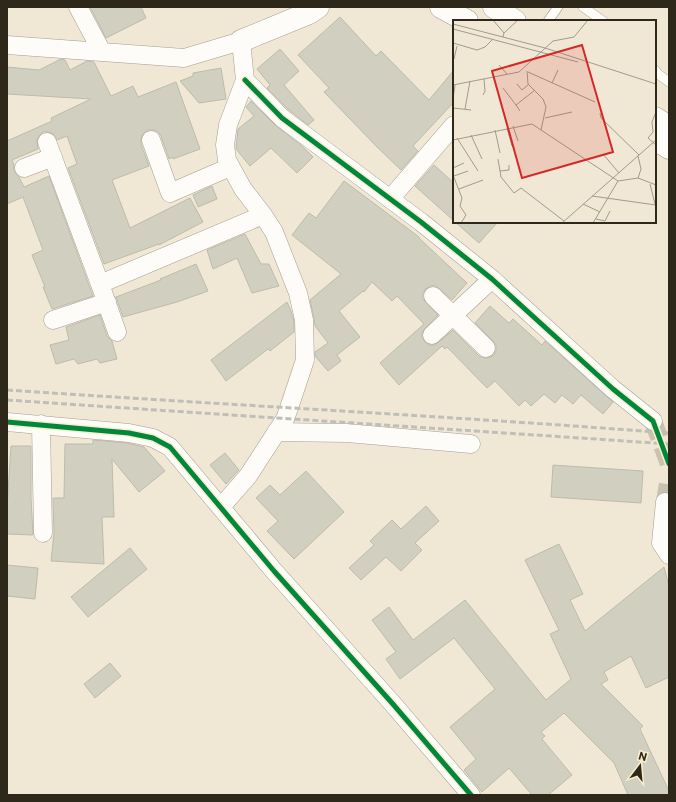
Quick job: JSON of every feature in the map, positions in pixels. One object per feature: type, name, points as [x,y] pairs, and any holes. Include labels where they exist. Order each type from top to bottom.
[{"type":"main road","points":[[241,41],[309,13],[318,7]]},
{"type":"main road","points":[[441,7],[465,20]]},
{"type":"main road","points":[[494,7],[513,20]]},
{"type":"main road","points":[[656,119],[669,127]]},
{"type":"main road","points":[[656,140],[669,148]]},
{"type":"street","points":[[78,7],[102,52]]},
{"type":"street","points":[[7,45],[184,58],[241,41],[245,80],[228,125],[225,145],[227,160],[243,189],[274,232],[298,293],[304,320],[305,360],[289,408],[276,432],[248,476],[221,507]]},
{"type":"street","points":[[245,80],[282,118],[421,222],[492,279],[653,422]]},
{"type":"street","points":[[390,199],[453,126]]},
{"type":"street","points":[[151,140],[170,193],[230,167]]},
{"type":"street","points":[[24,168],[50,149],[118,332]]},
{"type":"street","points":[[100,284],[263,215]]},
{"type":"street","points":[[432,335],[492,279]]},
{"type":"street","points":[[432,296],[486,348]]},
{"type":"street","points":[[53,320],[107,302]]},
{"type":"street","points":[[7,422],[129,433],[153,438],[170,447],[274,571],[392,703],[471,795]]},
{"type":"street","points":[[41,424],[43,533]]},
{"type":"street","points":[[276,432],[347,433],[471,444]]},
{"type":"street","points":[[665,502],[661,543],[669,555]]},
{"type":"lane","points":[[549,20],[558,7]]},
{"type":"lane","points":[[583,7],[602,20]]},
{"type":"lane","points":[[656,71],[669,82]]},
{"type":"building","points":[[90,7],[141,7],[146,18],[106,38]]},
{"type":"building","points":[[340,17],[376,56],[381,51],[429,100],[453,71],[453,103],[413,146],[418,151],[401,170],[324,92],[329,88],[298,55]]},
{"type":"building","points":[[280,49],[299,71],[284,85],[314,120],[308,125],[289,110],[267,88],[270,85],[257,69]]},
{"type":"building","points":[[61,59],[65,60],[70,70],[87,61],[94,62],[111,96],[133,86],[138,97],[176,82],[200,149],[173,159],[173,157],[169,159],[161,136],[158,132],[148,130],[143,134],[141,144],[149,166],[112,180],[130,228],[190,198],[203,222],[159,245],[104,264],[68,168],[77,164],[67,136],[57,140],[53,134],[43,132],[37,140],[38,149],[12,160],[14,171],[24,187],[49,176],[93,296],[52,309],[32,255],[43,250],[23,197],[7,204],[7,141],[52,121],[51,118],[91,99],[7,94],[7,67],[39,70]]},
{"type":"building","points":[[221,68],[226,99],[199,103],[180,81],[193,76],[193,73]]},
{"type":"building","points":[[251,101],[275,125],[302,146],[313,157],[297,173],[271,148],[250,166],[236,149],[238,129],[254,116],[246,107]]},
{"type":"building","points":[[434,165],[453,182],[453,220],[415,186]]},
{"type":"building","points":[[344,181],[419,237],[467,283],[452,300],[436,286],[431,286],[425,289],[423,299],[438,315],[422,332],[422,337],[425,342],[429,345],[435,345],[453,330],[479,356],[489,358],[494,355],[496,345],[475,323],[490,306],[509,323],[513,319],[542,345],[545,341],[613,402],[603,414],[581,395],[573,404],[562,395],[555,403],[544,394],[531,406],[525,400],[519,406],[495,381],[487,388],[447,347],[445,349],[442,346],[399,385],[380,363],[424,324],[397,296],[392,301],[372,282],[364,292],[363,291],[339,311],[360,337],[337,355],[341,361],[328,371],[315,356],[315,352],[328,343],[315,326],[310,300],[341,274],[292,235],[309,213],[316,218]]},
{"type":"building","points":[[212,186],[217,199],[198,207],[193,195]]},
{"type":"building","points":[[456,223],[497,223],[479,243]]},
{"type":"building","points":[[245,234],[261,264],[269,264],[279,286],[252,293],[237,258],[213,269],[207,250]]},
{"type":"building","points":[[196,264],[208,291],[177,302],[123,317],[116,297],[161,280],[160,279]]},
{"type":"building","points":[[287,302],[294,321],[294,332],[270,351],[268,349],[226,381],[211,360]]},
{"type":"building","points":[[100,315],[107,336],[112,341],[117,359],[100,363],[97,359],[78,364],[74,359],[56,364],[50,345],[69,340],[66,327]]},
{"type":"building","points":[[93,440],[127,443],[144,447],[165,471],[139,492],[112,459],[114,517],[102,517],[104,564],[51,561],[54,533],[53,498],[64,498],[65,444],[93,444]]},
{"type":"building","points":[[11,446],[31,446],[33,535],[7,534]]},
{"type":"building","points":[[225,453],[239,470],[226,484],[210,465]]},
{"type":"building","points":[[553,465],[643,471],[641,503],[551,497]]},
{"type":"building","points":[[306,471],[344,512],[294,559],[267,531],[278,521],[256,498],[270,485],[280,495]]},
{"type":"building","points":[[426,506],[439,521],[415,543],[422,550],[401,571],[386,557],[361,580],[349,568],[374,545],[370,541],[392,520],[401,529]]},
{"type":"building","points":[[559,544],[583,594],[570,600],[585,631],[664,567],[669,586],[669,677],[646,688],[631,656],[604,672],[608,680],[601,684],[643,726],[640,729],[669,791],[669,795],[628,795],[614,763],[564,713],[541,732],[545,736],[542,739],[572,775],[548,795],[532,795],[509,768],[482,792],[464,770],[476,759],[450,727],[495,689],[454,638],[400,679],[386,659],[396,652],[372,620],[389,607],[413,640],[465,600],[546,700],[571,679],[550,634],[559,630],[525,560]]},
{"type":"building","points":[[130,548],[147,569],[88,617],[71,597]]},
{"type":"building","points":[[7,565],[38,568],[35,599],[7,596]]},
{"type":"building","points":[[110,663],[121,676],[95,698],[84,684]]},
{"type":"tunnel","points":[[653,421],[669,464]]},
{"type":"tunnel","points":[[665,502],[669,477]]},
{"type":"railway","points":[[7,390],[503,421],[669,433]]},
{"type":"railway","points":[[7,400],[669,444]]},
{"type":"cycle path","points":[[245,80],[282,118],[421,222],[492,279],[613,389],[653,421],[669,464]]},
{"type":"cycle path","points":[[7,422],[129,433],[153,438],[170,447],[274,571],[392,703],[471,795]]}]
